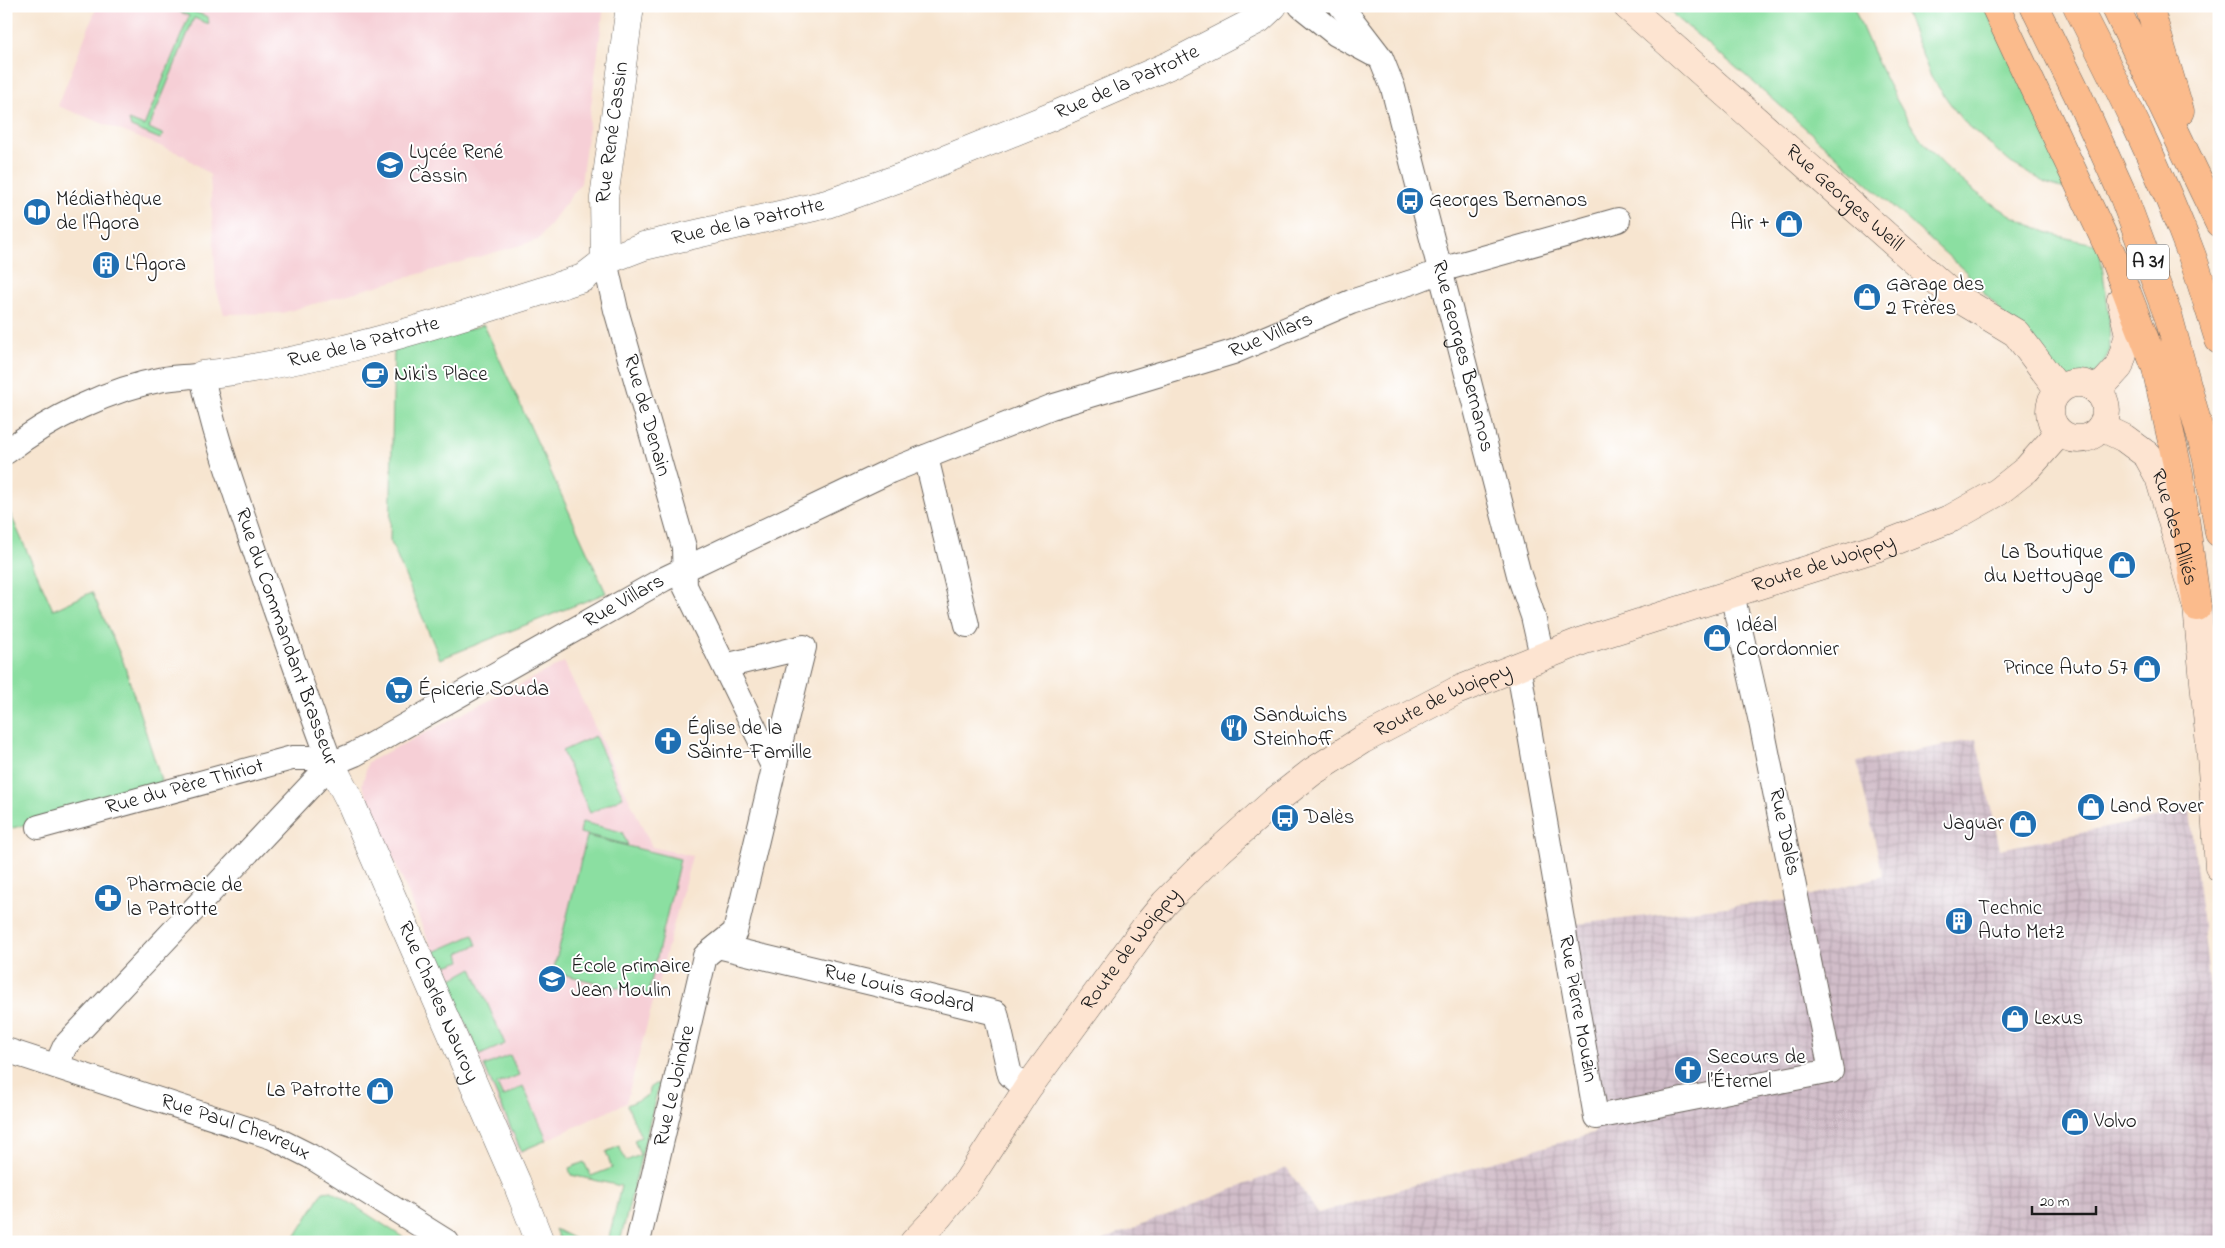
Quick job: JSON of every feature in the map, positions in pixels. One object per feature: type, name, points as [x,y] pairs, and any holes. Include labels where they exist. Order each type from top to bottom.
[{"type":"highway","points":[[1995,6],[2114,259],[2156,368],[2179,474],[2197,607]]},
{"type":"highway","name":"A 31","points":[[2034,6],[2077,93],[2123,195],[2169,318],[2207,459],[2219,533]]},
{"type":"highway","name":"A 31","points":[[2077,6],[2119,89],[2159,176],[2192,257],[2219,340]]},
{"type":"highway","points":[[2114,6],[2219,223]]},
{"type":"highway","points":[[2149,6],[2177,103],[2219,219]]},
{"type":"main road","name":"Rue Georges Weill","points":[[1627,6],[1953,295],[2016,333],[2059,390]]},
{"type":"main road","points":[[2097,391],[2105,385],[2119,367],[2129,336],[2114,259]]},
{"type":"main road","points":[[2074,383],[2090,386],[2097,391],[2102,397],[2106,413],[2101,427],[2089,437],[2081,439],[2073,439],[2059,433],[2050,416],[2050,406],[2059,390],[2074,383]]},
{"type":"main road","name":"Rue des Alliés","points":[[2101,427],[2124,438],[2147,455],[2160,477],[2197,607],[2219,867]]},
{"type":"main road","name":"Route de Woippy","points":[[914,1242],[967,1182],[1028,1089],[1111,972],[1165,903],[1273,803],[1312,772],[1362,740],[1456,692],[1530,661],[1582,641],[1876,548],[1952,518],[1998,492],[2027,469],[2059,433]]},
{"type":"street","name":"Rue René Cassin","points":[[604,261],[604,198],[630,6]]},
{"type":"street","name":"Rue de la Patrotte","points":[[202,375],[250,369],[397,334],[583,278],[604,261],[644,246],[827,204],[902,177],[1053,116],[1172,64],[1259,19],[1273,6]]},
{"type":"street","points":[[1301,6],[1336,34],[1381,58]]},
{"type":"street","name":"Rue Georges Bernanos","points":[[1342,6],[1381,58],[1395,97],[1441,271],[1530,661]]},
{"type":"street","name":"Rue Villars","points":[[332,764],[355,754],[664,579],[890,471],[1051,408],[1233,352],[1351,302],[1441,271],[1618,220]]},
{"type":"street","name":"Rue de Denain","points":[[604,261],[616,310],[684,547],[685,570]]},
{"type":"street","points":[[6,452],[25,437],[100,398],[163,379],[202,375]]},
{"type":"street","name":"Rue du Commandant Brasseur","points":[[56,1066],[65,1046],[75,1035],[332,764],[305,695],[243,515],[209,412],[202,375]]},
{"type":"street","points":[[926,458],[967,625]]},
{"type":"street","points":[[685,570],[685,586],[774,768]]},
{"type":"street","name":"Rue Dalès","points":[[1732,594],[1763,731],[1831,1071]]},
{"type":"street","name":"Rue Le Joindre","points":[[638,1242],[705,956],[735,932],[804,648],[725,666]]},
{"type":"street","name":"Rue Pierre Mouzin","points":[[1530,661],[1596,1117],[1831,1071]]},
{"type":"street","name":"Rue du Père Thiriot","points":[[39,827],[292,758],[310,758],[332,764]]},
{"type":"street","name":"Rue Charles Nauroy","points":[[332,764],[442,1011],[540,1242]]},
{"type":"street","name":"Rue Louis Godard","points":[[718,946],[996,1013],[1010,1075],[1028,1089]]},
{"type":"street","name":"Rue Paul Chevreux","points":[[6,1050],[204,1114],[292,1146],[447,1242]]},
{"type":"shaded area","name":"Lycée René Cassin","points":[[97,6],[604,6],[581,183],[538,240],[282,313],[224,314],[216,288],[210,175],[183,155],[58,106]]},
{"type":"shaded area","name":"École primaire Jean Moulin","points":[[564,662],[652,847],[692,856],[626,1103],[519,1153],[362,785],[368,762]]},
{"type":"shaded area","points":[[1976,739],[2000,849],[2190,811],[2211,996],[2219,1043],[2219,1242],[1098,1242],[1287,1168],[1318,1213],[1596,1132],[1568,925],[1797,899],[1883,876],[1857,762]]},
{"type":"green space","points":[[179,6],[208,17],[209,24],[194,18],[149,128],[164,135],[160,139],[131,127],[129,120],[144,126],[189,16],[176,10]]},
{"type":"green space","points":[[1663,6],[1853,6],[1894,95],[1910,123],[1936,157],[1969,187],[2006,212],[2058,236],[2099,245],[2109,315],[2110,350],[2104,362],[2085,385],[2069,378],[2053,380],[2022,335],[1965,271],[1765,92]]},
{"type":"green space","points":[[1903,6],[1984,6],[2078,193],[2048,184],[2011,163],[1962,120],[1931,77]]},
{"type":"green space","points":[[484,325],[606,593],[440,659],[390,540],[394,349]]},
{"type":"green space","points":[[10,513],[53,610],[92,592],[123,661],[163,786],[6,830],[6,516]]},
{"type":"green space","points":[[595,736],[623,797],[590,813],[562,751]]},
{"type":"green space","points":[[582,822],[622,832],[628,845],[580,833]]},
{"type":"green space","points":[[587,836],[680,859],[648,995],[553,972]]},
{"type":"green space","points":[[473,935],[477,945],[459,953],[461,961],[446,966],[452,979],[472,968],[505,1044],[480,1055],[434,952]]},
{"type":"green space","points":[[510,1055],[519,1075],[497,1084],[503,1097],[523,1086],[546,1137],[544,1138],[547,1140],[521,1151],[484,1066]]},
{"type":"green space","points":[[659,1084],[620,1242],[608,1242],[621,1186],[571,1175],[569,1168],[584,1162],[591,1176],[612,1168],[606,1152],[619,1146],[626,1161],[640,1155],[634,1140],[641,1137],[627,1105],[648,1096],[649,1088]]},
{"type":"green space","points":[[332,1191],[410,1242],[292,1242],[323,1192]]},
{"type":"green space","points":[[555,1229],[581,1242],[560,1242]]},
{"type":"place","name":"Lycée René Cassin","points":[[390,165]]},
{"type":"place","name":"Georges Bernanos","points":[[1410,201]]},
{"type":"place","name":"Médiathèque de l'Agora","points":[[37,212]]},
{"type":"place","name":"Air +","points":[[1789,224]]},
{"type":"place","name":"L'Agora","points":[[106,265]]},
{"type":"place","name":"Garage des 2 Frères","points":[[1867,297]]},
{"type":"place","name":"Niki's Place","points":[[375,375]]},
{"type":"place","name":"La Boutique du Nettoyage","points":[[2122,565]]},
{"type":"place","name":"Idéal Coordonnier","points":[[1717,638]]},
{"type":"place","name":"Prince Auto 57","points":[[2147,669]]},
{"type":"place","name":"Épicerie Souda","points":[[399,690]]},
{"type":"place","name":"Sandwichs Steinhoff","points":[[1234,728]]},
{"type":"place","name":"Église de la Sainte-Famille","points":[[668,741]]},
{"type":"place","name":"Land Rover","points":[[2091,807]]},
{"type":"place","name":"Dalès","points":[[1285,818]]},
{"type":"place","name":"Jaguar","points":[[2023,824]]},
{"type":"place","name":"Pharmacie de la Patrotte","points":[[108,898]]},
{"type":"place","name":"Technic Auto Metz","points":[[1959,921]]},
{"type":"place","name":"École primaire Jean Moulin","points":[[552,979]]},
{"type":"place","name":"Lexus","points":[[2015,1019]]},
{"type":"place","name":"Secours de l’Éternel","points":[[1688,1070]]},
{"type":"place","name":"La Patrotte","points":[[380,1091]]},
{"type":"place","name":"Volvo","points":[[2075,1122]]}]
